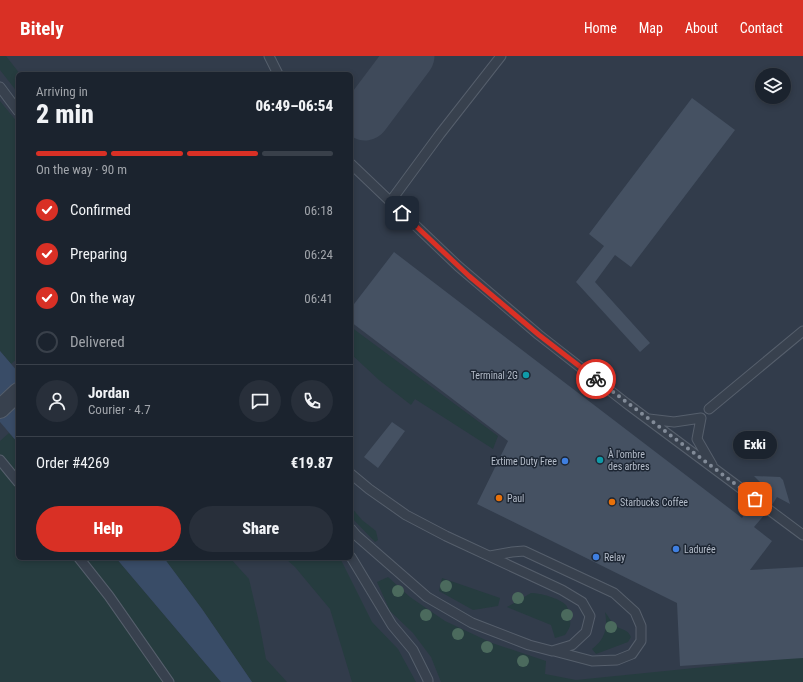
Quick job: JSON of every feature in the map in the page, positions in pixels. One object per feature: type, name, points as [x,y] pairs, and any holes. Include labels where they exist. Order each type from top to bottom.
[{"type":"street","points":[[0,409],[16,394]]},
{"type":"lane","points":[[269,56],[277,72]]},
{"type":"lane","points":[[390,202],[500,56]]},
{"type":"lane","points":[[0,87],[16,108]]},
{"type":"lane","points":[[353,166],[458,266],[539,335],[755,499]]},
{"type":"lane","points":[[709,409],[803,331]]},
{"type":"lane","points":[[648,419],[674,422],[700,418],[697,439],[714,469]]},
{"type":"lane","points":[[0,460],[16,480]]},
{"type":"lane","points":[[353,476],[406,515],[446,536],[562,590],[582,602],[590,616],[586,632],[572,645],[552,651]]},
{"type":"lane","points":[[768,509],[803,535]]},
{"type":"lane","points":[[353,531],[427,597],[472,623],[529,645],[592,661],[617,660],[632,654],[641,641],[641,626],[635,612],[614,593],[524,551],[490,556]]},
{"type":"lane","points":[[81,560],[109,596],[169,682]]},
{"type":"lane","points":[[353,560],[392,626],[413,650],[428,682]]},
{"type":"shaded area","points":[[0,56],[803,56],[803,682],[0,682]]},
{"type":"green space","points":[[0,56],[6,56],[18,72],[16,72],[16,90],[0,70]]},
{"type":"green space","points":[[0,101],[16,121],[16,360],[11,364],[0,351]]},
{"type":"green space","points":[[353,328],[498,436],[493,449],[415,399],[411,405],[379,380],[353,356]]},
{"type":"green space","points":[[9,433],[16,441],[16,560],[118,560],[221,682],[0,682],[0,441]]},
{"type":"green space","points":[[353,509],[362,520],[376,531],[378,540],[375,542],[353,519]]},
{"type":"green space","points":[[165,560],[232,560],[249,579],[266,659],[287,682],[252,682],[202,609]]},
{"type":"green space","points":[[287,560],[341,560],[372,622],[398,649],[416,682],[352,682],[330,609],[295,567]]},
{"type":"green space","points":[[388,577],[410,597],[445,621],[492,643],[546,661],[545,674],[576,680],[803,657],[803,682],[441,682],[431,657],[413,633],[390,611],[377,582]]},
{"type":"green space","points":[[442,578],[500,598],[498,606],[473,610],[439,591]]},
{"type":"green space","points":[[531,593],[549,596],[563,602],[566,605],[569,612],[570,626],[565,635],[555,638],[551,625],[507,607]]},
{"type":"green space","points":[[605,612],[618,628],[626,631],[631,637],[628,642],[596,654],[592,649],[603,637],[606,628]]},
{"type":"water","points":[[0,351],[16,370],[16,441],[0,422]]},
{"type":"water","points":[[118,560],[165,560],[202,609],[252,682],[221,682]]},
{"type":"building","points":[[692,98],[735,130],[631,267],[615,255],[595,282],[650,343],[640,352],[576,282],[604,246],[589,234]]},
{"type":"building","name":"Terminal 2G","points":[[394,252],[742,518],[752,504],[757,505],[760,503],[761,497],[759,495],[765,487],[754,476],[780,477],[783,480],[790,504],[777,497],[772,505],[768,503],[763,506],[762,511],[765,514],[754,527],[772,541],[750,570],[803,567],[803,658],[680,666],[677,603],[477,504],[508,441],[353,324],[353,305]]},
{"type":"building","points":[[392,422],[405,431],[378,468],[364,457]]},
{"type":"taxiway","points":[[365,116],[410,56]]},
{"type":"way so far","points":[[596,379],[755,499]]},
{"type":"place","name":"Terminal 2G","points":[[526,375]]},
{"type":"place","name":"À l'ombre des arbres","points":[[600,460]]},
{"type":"place","name":"Extime Duty Free","points":[[565,461]]},
{"type":"place","name":"Paul","points":[[499,498]]},
{"type":"place","name":"Exki","points":[[755,499]]},
{"type":"place","name":"Starbucks Coffee","points":[[612,502]]},
{"type":"place","name":"Ladurée","points":[[676,549]]},
{"type":"place","name":"Relay","points":[[596,557]]},
{"type":"route","points":[[402,213],[469,276],[539,335],[596,379]]}]
